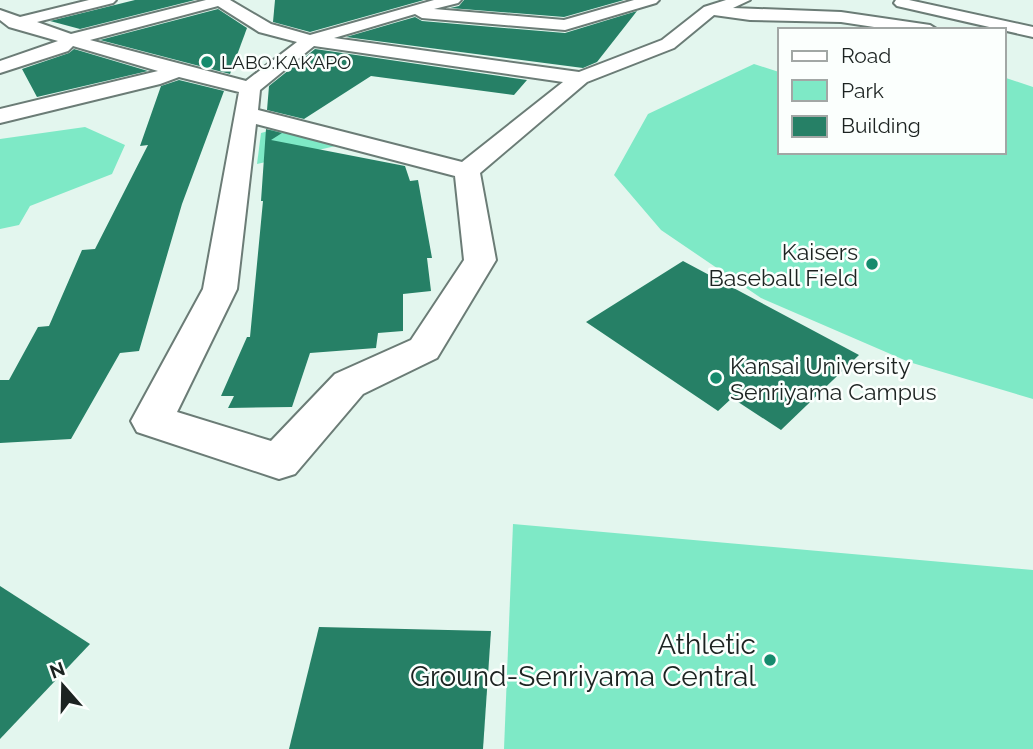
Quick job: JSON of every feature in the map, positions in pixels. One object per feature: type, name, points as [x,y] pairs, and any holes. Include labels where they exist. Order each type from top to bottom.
[{"type":"street","points":[[0,27],[108,0]]},
{"type":"street","points":[[0,67],[62,47],[70,40],[220,0],[265,28],[310,40],[580,78]]},
{"type":"street","points":[[386,11],[565,25],[651,0]]},
{"type":"street","points":[[467,171],[580,78],[668,44],[710,10],[742,0]]},
{"type":"street","points":[[892,0],[1033,32]]},
{"type":"street","points":[[443,1],[386,11],[310,40],[247,101],[220,289],[152,421],[279,461],[349,384],[425,349],[480,260],[467,171]]},
{"type":"street","points":[[710,10],[750,15],[841,17],[916,28]]},
{"type":"street","points":[[0,15],[70,40],[178,71],[247,101],[467,171]]},
{"type":"street","points":[[0,116],[153,80],[178,71]]},
{"type":"green space","name":"Kaisers Baseball Field","points":[[754,64],[778,72],[778,154],[1005,154],[1005,78],[1033,87],[1033,399],[909,362],[761,298],[661,230],[614,175],[648,114]]},
{"type":"green space","points":[[85,127],[125,145],[112,174],[30,206],[19,225],[0,229],[0,139]]},
{"type":"green space","points":[[276,129],[340,145],[257,164],[261,133]]},
{"type":"green space","name":"Athletic Ground-Senriyama Central","points":[[513,524],[1033,570],[1033,749],[504,749]]},
{"type":"building","points":[[135,0],[195,0],[80,29],[50,21]]},
{"type":"building","points":[[275,0],[424,0],[310,32],[273,22]]},
{"type":"building","points":[[464,0],[624,0],[564,17],[450,8],[459,6]]},
{"type":"building","points":[[218,9],[247,28],[230,74],[100,40]]},
{"type":"building","points":[[637,11],[597,62],[583,68],[346,37],[415,17],[422,21],[565,33]]},
{"type":"building","points":[[74,49],[148,71],[37,97],[22,69]]},
{"type":"building","points":[[315,49],[527,80],[514,95],[371,76],[304,119],[267,110],[269,86]]},
{"type":"building","points":[[179,80],[224,91],[182,204],[139,351],[120,353],[71,439],[0,443],[0,380],[9,380],[38,327],[49,326],[82,250],[95,249],[148,145],[140,146],[161,86]]},
{"type":"building","points":[[266,129],[282,133],[271,140],[405,166],[410,181],[418,180],[432,258],[427,258],[431,291],[403,294],[403,331],[378,333],[376,348],[310,353],[292,407],[228,408],[234,396],[221,396],[247,337],[250,337],[263,201]]},
{"type":"building","points":[[683,261],[859,355],[781,430],[732,398],[718,411],[586,322]]},
{"type":"building","points":[[0,586],[90,644],[0,739]]},
{"type":"building","points":[[319,627],[491,631],[483,749],[289,749]]},
{"type":"place","name":"LABO.KAKAPO","points":[[207,62]]},
{"type":"place","name":"Kaisers Baseball Field","points":[[872,264]]},
{"type":"place","name":"Kansai University Senriyama Campus","points":[[716,378]]},
{"type":"place","name":"Athletic Ground-Senriyama Central","points":[[770,660]]}]
